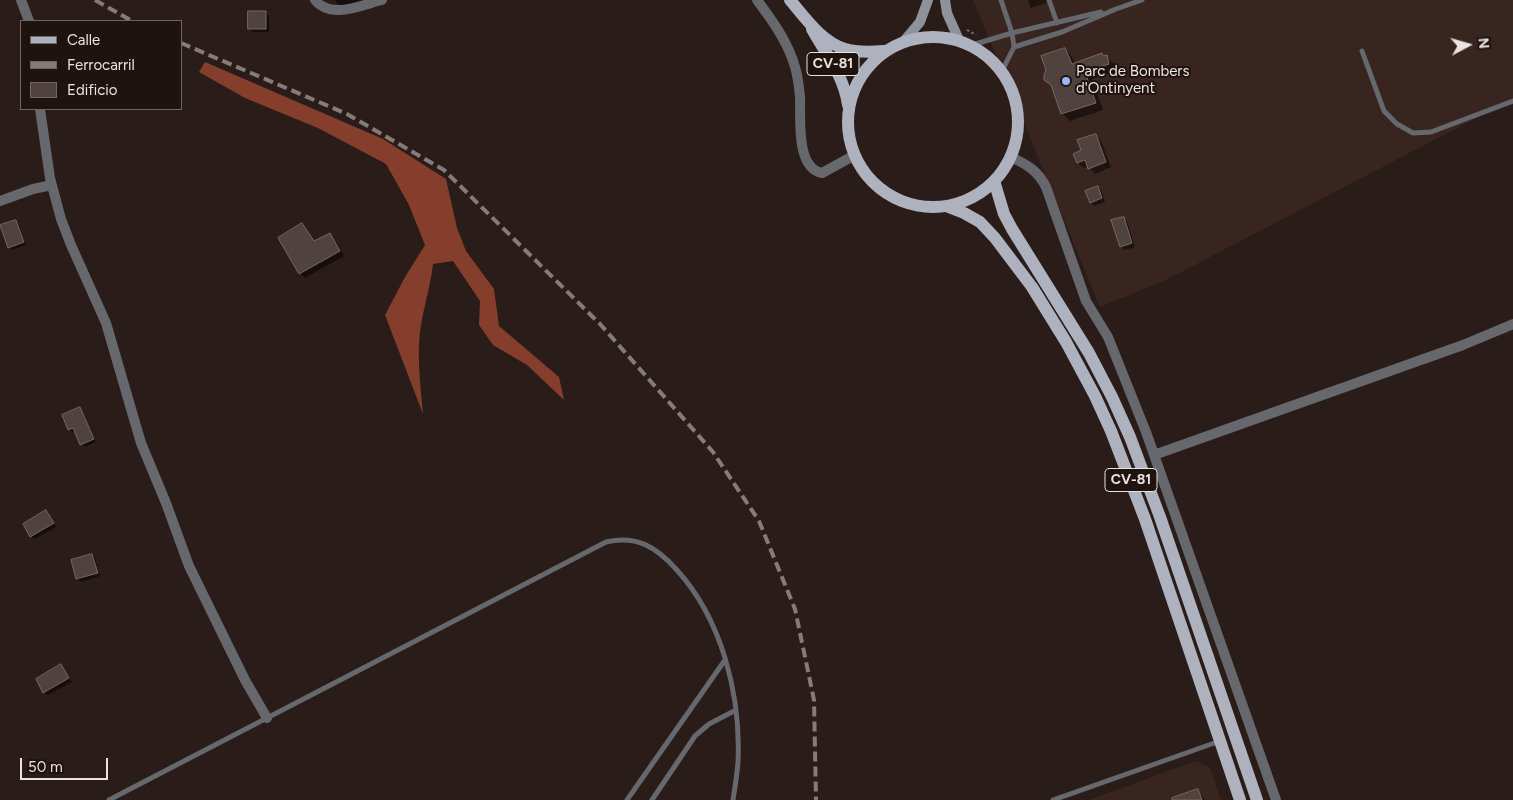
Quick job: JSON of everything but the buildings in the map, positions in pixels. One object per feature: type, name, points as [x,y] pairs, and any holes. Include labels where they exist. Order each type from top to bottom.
[{"type":"main road","name":"CV-81","points":[[790,0],[808,23],[838,72],[846,91],[849,108],[848,132],[855,155],[866,174],[882,190],[902,201],[924,206],[946,206],[975,197],[995,184],[1011,157],[1019,125],[1013,91],[1002,71],[988,56],[972,45],[962,34],[931,36],[904,41],[884,51],[867,67],[855,86],[849,108]]},
{"type":"main road","name":"CV-81","points":[[808,23],[833,43],[845,49],[871,52],[884,51]]},
{"type":"main road","name":"CV-81","points":[[995,184],[1004,214],[1089,352],[1130,438],[1160,517],[1257,800]]},
{"type":"main road","name":"CV-81","points":[[946,206],[980,222],[995,238],[1032,287],[1062,335],[1095,396],[1111,431],[1145,519],[1240,800]]},
{"type":"street","points":[[22,0],[29,20]]},
{"type":"street","points":[[315,0],[322,7],[334,11],[382,0]]},
{"type":"street","points":[[757,0],[786,44],[795,67],[800,91],[801,144],[809,163],[818,172],[822,173],[855,155]]},
{"type":"street","points":[[904,41],[920,22],[928,0]]},
{"type":"street","points":[[945,0],[947,13],[962,34]]},
{"type":"street","points":[[40,110],[52,185],[65,232],[106,323],[138,437],[166,503],[189,566],[245,680],[267,718]]},
{"type":"street","points":[[1011,157],[1034,169],[1041,177],[1086,301],[1117,356],[1276,800]]},
{"type":"street","points":[[0,201],[33,189],[52,185]]},
{"type":"street","points":[[1154,455],[1463,345],[1513,324]]},
{"type":"lane","points":[[1001,0],[1012,33],[1014,47],[1002,71]]},
{"type":"lane","points":[[1049,0],[1057,23]]},
{"type":"lane","points":[[1014,47],[1062,32],[1142,0]]},
{"type":"lane","points":[[972,45],[1012,33],[1116,9]]},
{"type":"lane","points":[[1362,52],[1384,111],[1397,124],[1413,133],[1431,132],[1513,101]]},
{"type":"lane","points":[[110,800],[606,542],[617,540],[641,542],[665,557],[688,582],[712,623],[725,660],[736,710],[738,762],[733,800]]},
{"type":"lane","points":[[627,800],[725,660]]},
{"type":"lane","points":[[652,800],[695,736],[709,724],[736,710]]},
{"type":"lane","points":[[1053,800],[1220,741]]},
{"type":"path","points":[[962,34],[986,41]]},
{"type":"shaded area","points":[[973,0],[1513,0],[1513,99],[1164,281],[1100,307]]},
{"type":"shaded area","points":[[205,62],[383,139],[446,179],[457,228],[466,251],[494,289],[499,326],[559,377],[564,400],[527,365],[493,345],[479,325],[480,301],[453,261],[433,264],[423,314],[419,353],[423,414],[385,315],[425,245],[409,205],[386,164],[318,128],[245,98],[199,72]]},
{"type":"shaded area","points":[[1195,761],[1210,767],[1221,800],[1089,800]]},
{"type":"railway","points":[[95,0],[130,20]]},
{"type":"railway","points":[[182,43],[347,114],[444,170],[600,324],[713,452],[759,521],[795,609],[814,700],[816,800]]},
{"type":"place","name":"Parc de Bombers d'Ontinyent","points":[[1066,81]]}]
